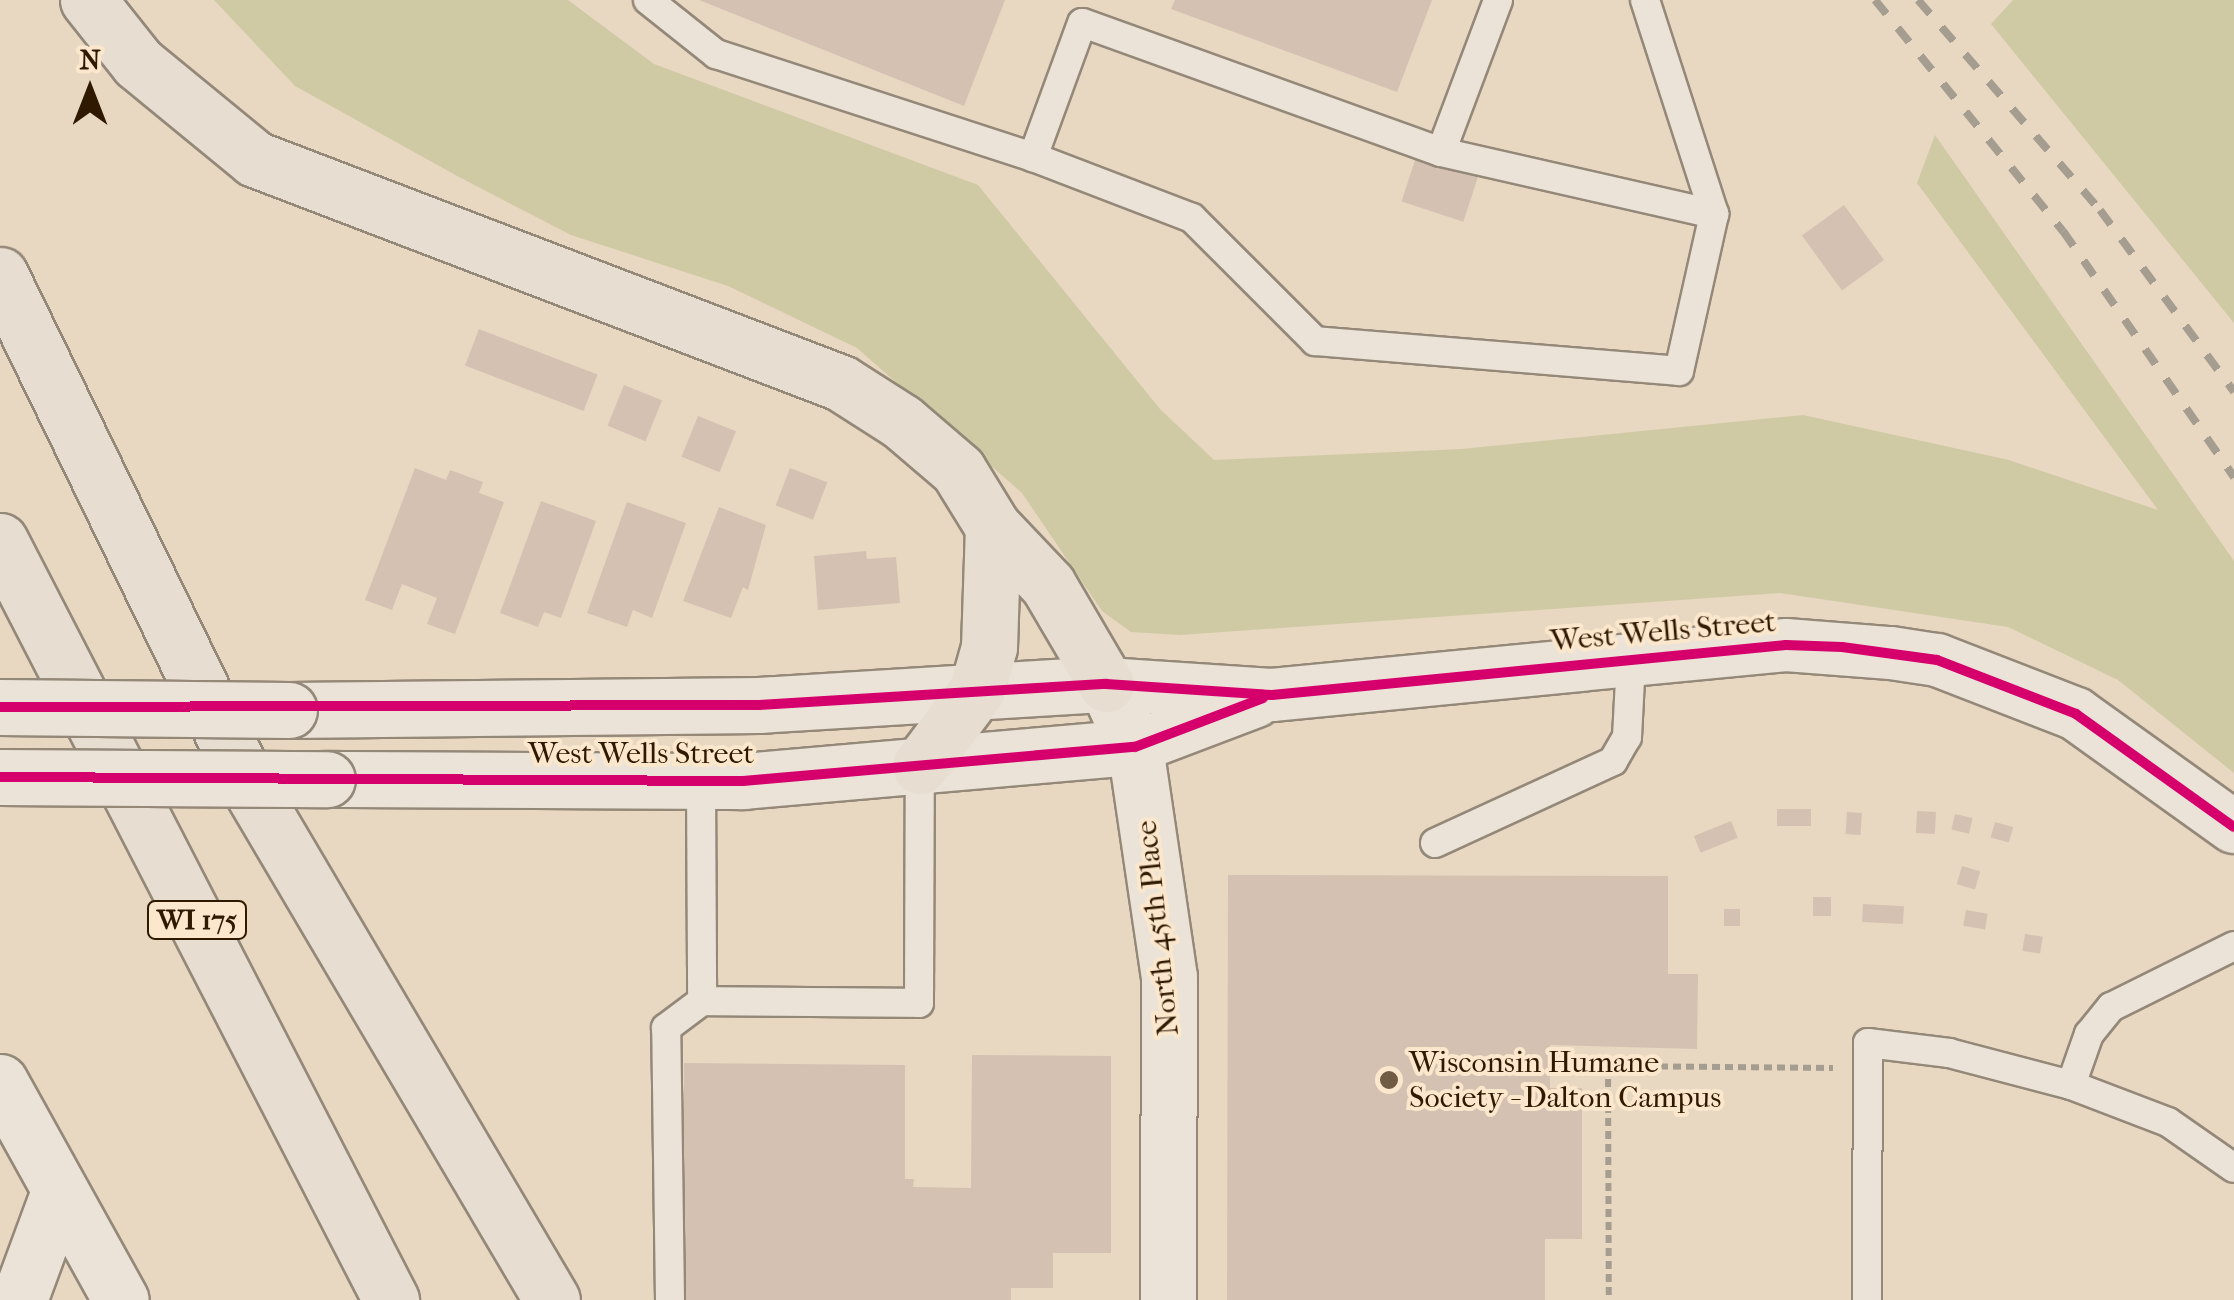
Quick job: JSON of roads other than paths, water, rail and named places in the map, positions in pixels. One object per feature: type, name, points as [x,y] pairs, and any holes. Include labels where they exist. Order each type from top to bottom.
[{"type":"highway","points":[[88,0],[138,64],[255,159],[841,383],[902,422],[958,470],[993,528],[1048,585],[1106,684]]},
{"type":"highway","points":[[0,275],[246,783],[552,1300]]},
{"type":"highway","points":[[920,766],[977,690],[988,647],[993,528]]},
{"type":"highway","name":"WI 175","points":[[0,540],[391,1300]]},
{"type":"street","name":"West Wells Street","points":[[0,707],[290,710],[760,705],[1106,684],[1272,695],[1786,645],[1937,660],[2076,714],[2154,764],[2234,827]]},
{"type":"street","name":"North 45th Place","points":[[1106,684],[1134,746],[1169,978],[1168,1300]]},
{"type":"street","name":"West Wells Street","points":[[0,776],[702,780],[920,766],[1134,746],[1272,695]]},
{"type":"street","points":[[0,1082],[120,1300]]},
{"type":"street","points":[[19,1300],[59,1190]]},
{"type":"lane","points":[[648,0],[716,54],[1033,157],[1192,218],[1315,341],[1679,370],[1714,214],[1645,0]]},
{"type":"lane","points":[[1441,152],[1498,0]]},
{"type":"lane","points":[[1033,157],[1082,23],[1441,152],[1714,214]]},
{"type":"lane","points":[[1435,843],[1613,760],[1628,737],[1631,660]]},
{"type":"lane","points":[[670,1300],[666,1028],[702,1001],[918,1003],[920,766]]},
{"type":"lane","points":[[702,780],[702,1001]]},
{"type":"lane","points":[[2072,1085],[2089,1034],[2111,1007],[2234,946]]},
{"type":"lane","points":[[1867,1300],[1868,1042],[1949,1053],[2072,1085],[2185,1130],[2234,1168]]},
{"type":"railway","points":[[1875,0],[2063,231],[2234,477]]},
{"type":"railway","points":[[1918,0],[2100,210],[2234,392]]},
{"type":"place","name":"Wisconsin Humane Society - Dalton Campus","points":[[1389,1080]]}]
